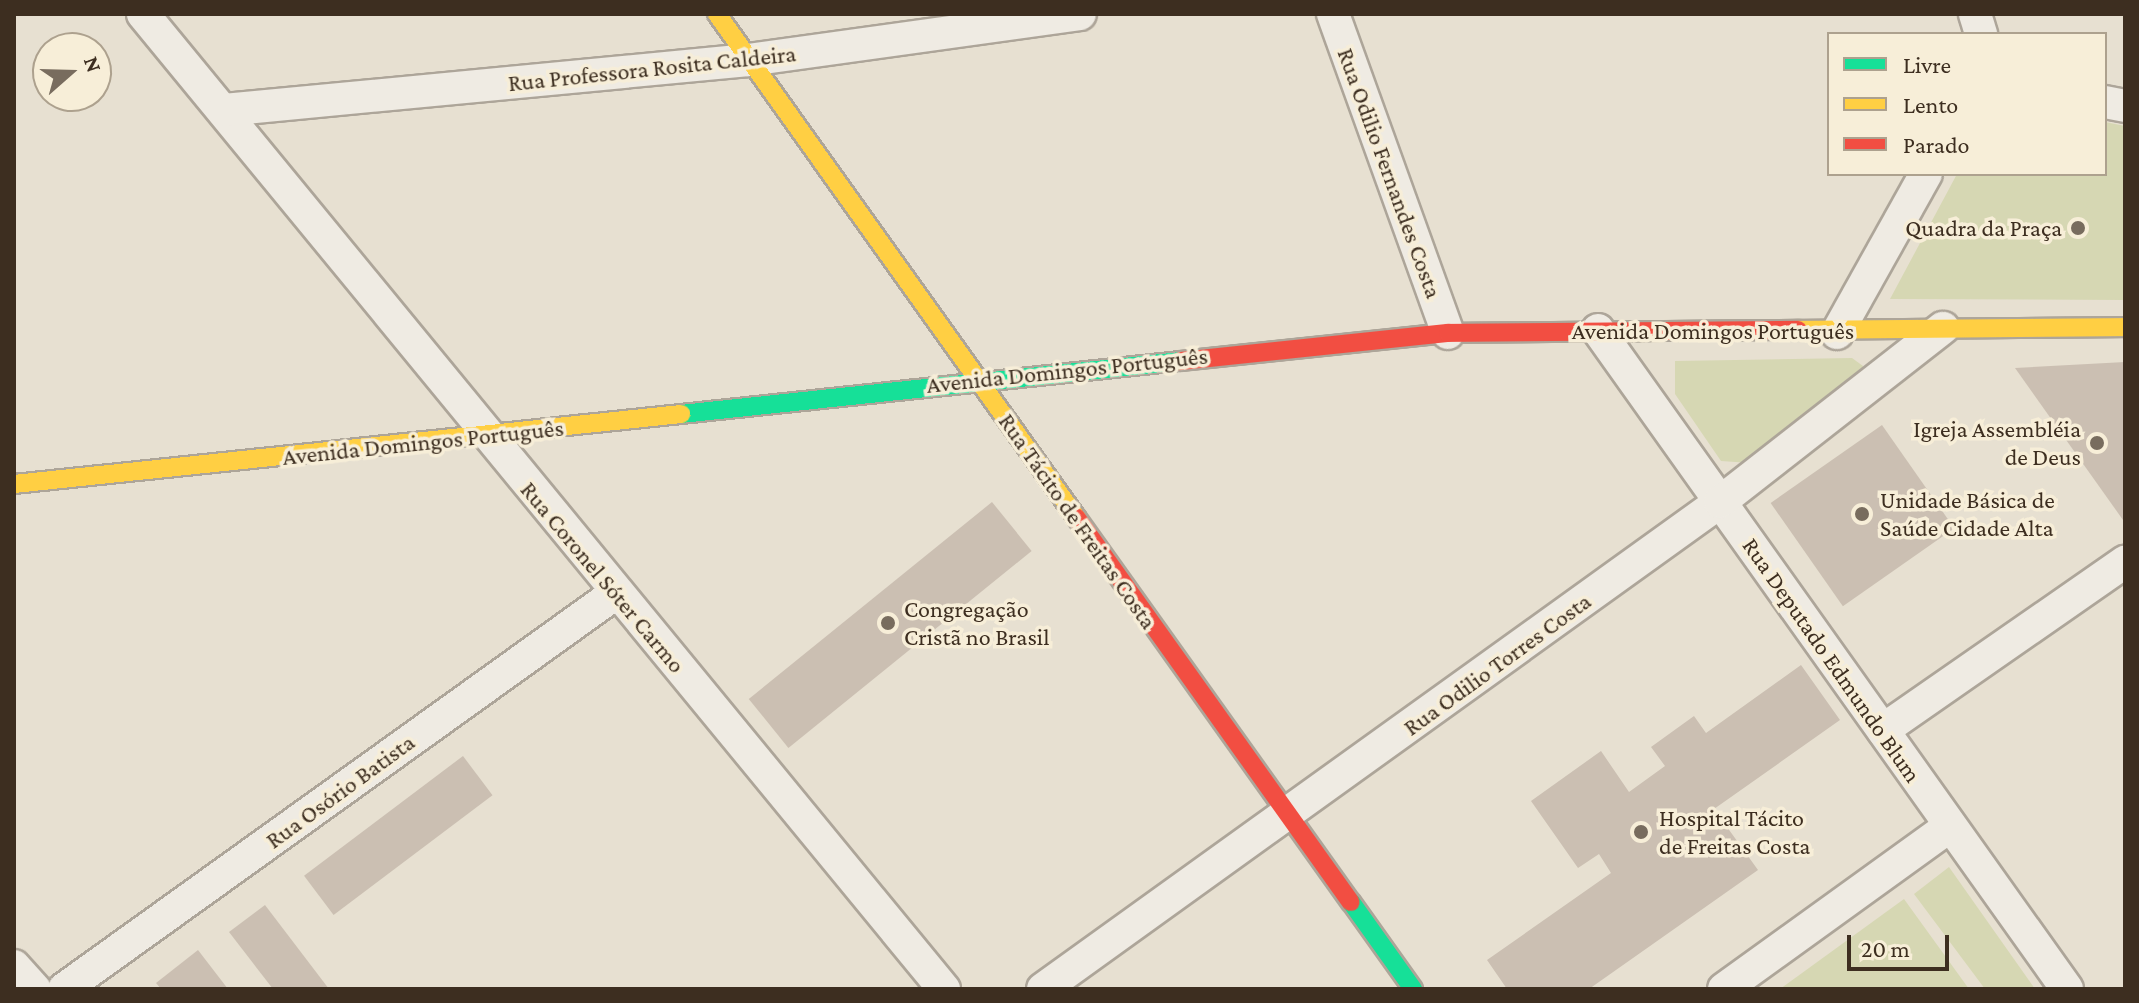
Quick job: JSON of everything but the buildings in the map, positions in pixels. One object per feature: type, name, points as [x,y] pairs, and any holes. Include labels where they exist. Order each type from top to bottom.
[{"type":"main road","name":"Rua Tácito de Freitas Costa","points":[[717,14],[1413,989]]},
{"type":"main road","name":"Avenida Domingos Português","points":[[14,484],[978,378],[1448,333],[1598,330],[1837,333],[1943,328],[2125,327]]},
{"type":"street","name":"Rua Coronel Sóter Carmo","points":[[143,14],[944,989]]},
{"type":"street","name":"Rua Professora Rosita Caldeira","points":[[224,110],[749,60],[1080,14]]},
{"type":"street","name":"Rua Odilio Fernandes Costa","points":[[1333,14],[1448,333]]},
{"type":"street","points":[[1837,333],[1925,176]]},
{"type":"street","name":"Rua Odilio Torres Costa","points":[[1043,989],[1288,817],[1720,502],[1943,328]]},
{"type":"street","name":"Rua Deputado Edmundo Blum","points":[[1598,330],[2067,989]]},
{"type":"street","points":[[1883,730],[2125,562]]},
{"type":"street","name":"Rua Osório Batista","points":[[64,989],[616,593]]},
{"type":"street","points":[[1724,989],[1950,826]]},
{"type":"street","points":[[14,966],[35,989]]},
{"type":"green space","points":[[2107,122],[2125,126],[2125,300],[1890,299],[1956,176],[2107,176]]},
{"type":"green space","points":[[1852,358],[1863,366],[1859,382],[1750,463],[1721,461],[1675,394],[1675,361]]},
{"type":"green space","points":[[1949,867],[2035,989],[1985,989],[1914,894]]},
{"type":"green space","points":[[1904,899],[1969,989],[1780,989]]},
{"type":"traffic: fast","points":[[681,414],[1180,361]]},
{"type":"traffic: fast","points":[[1351,902],[1413,989]]},
{"type":"traffic: slow","points":[[717,14],[1076,517]]},
{"type":"traffic: slow","points":[[1798,330],[2125,327]]},
{"type":"traffic: slow","points":[[14,484],[681,414]]},
{"type":"traffic: jam","points":[[1180,361],[1448,333],[1798,330]]},
{"type":"traffic: jam","points":[[1076,517],[1351,902]]},
{"type":"place","name":"Quadra da Praça","points":[[2078,228]]},
{"type":"place","name":"Igreja Assembléia de Deus","points":[[2097,443]]},
{"type":"place","name":"Unidade Básica de Saúde Cidade Alta","points":[[1862,514]]},
{"type":"place","name":"Congregação Cristã no Brasil","points":[[888,623]]},
{"type":"place","name":"Hospital Tácito de Freitas Costa","points":[[1641,832]]}]
